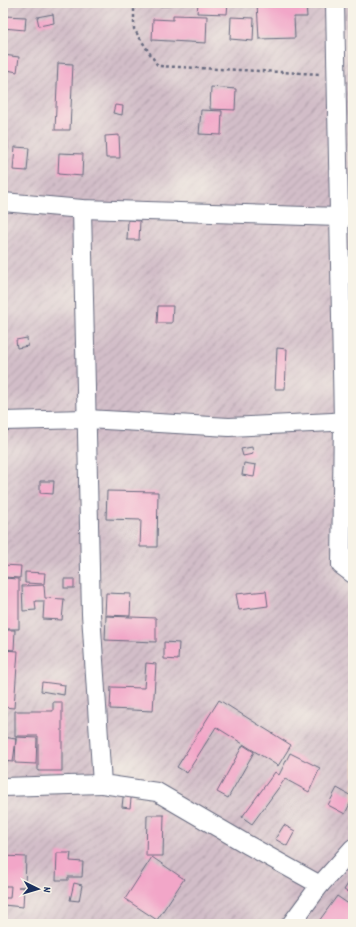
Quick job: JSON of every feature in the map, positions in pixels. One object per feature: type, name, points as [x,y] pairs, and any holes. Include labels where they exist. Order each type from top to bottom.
[{"type":"street","points":[[335,3],[336,74],[346,217],[348,421],[341,565],[353,574]]},
{"type":"street","points":[[3,202],[82,209],[346,217]]},
{"type":"street","points":[[82,209],[91,614],[102,784]]},
{"type":"street","points":[[3,421],[87,419],[229,427],[348,421]]},
{"type":"street","points":[[3,787],[102,784],[157,792],[320,885]]},
{"type":"street","points":[[291,924],[320,885],[353,848]]},
{"type":"path","points":[[134,3],[134,29],[158,66],[336,74]]},
{"type":"shaded area","points":[[3,3],[353,3],[353,924],[3,924]]},
{"type":"building","points":[[155,3],[169,3],[169,6],[155,6]]},
{"type":"building","points":[[198,3],[228,3],[227,14],[197,13]]},
{"type":"building","points":[[257,3],[306,3],[307,17],[294,17],[295,38],[259,39]]},
{"type":"building","points":[[53,14],[54,23],[39,26],[37,17]]},
{"type":"building","points":[[173,15],[207,16],[206,43],[152,40],[153,19],[173,20]]},
{"type":"building","points":[[3,16],[26,17],[25,30],[3,28]]},
{"type":"building","points":[[231,17],[254,18],[253,41],[230,39]]},
{"type":"building","points":[[3,55],[19,57],[17,72],[3,69]]},
{"type":"building","points":[[58,63],[73,64],[70,130],[55,130]]},
{"type":"building","points":[[211,87],[236,89],[235,110],[210,109]]},
{"type":"building","points":[[115,105],[123,106],[122,115],[113,113]]},
{"type":"building","points":[[201,110],[222,111],[221,135],[199,134]]},
{"type":"building","points":[[3,123],[7,123],[8,149],[3,149]]},
{"type":"building","points":[[119,135],[120,158],[106,158],[105,136]]},
{"type":"building","points":[[15,147],[29,148],[27,171],[13,170]]},
{"type":"building","points":[[59,153],[83,154],[82,176],[58,174]]},
{"type":"building","points":[[128,220],[140,221],[139,240],[127,240]]},
{"type":"building","points":[[158,306],[173,306],[172,323],[157,323]]},
{"type":"building","points":[[27,338],[28,346],[17,348],[16,340]]},
{"type":"building","points":[[277,348],[287,349],[285,389],[275,389]]},
{"type":"building","points":[[252,447],[253,454],[243,456],[241,449]]},
{"type":"building","points":[[244,463],[256,465],[254,477],[242,475]]},
{"type":"building","points":[[40,481],[54,481],[53,494],[40,493]]},
{"type":"building","points":[[107,491],[158,492],[157,547],[140,547],[141,520],[106,519]]},
{"type":"building","points":[[3,565],[21,566],[20,578],[3,577]]},
{"type":"building","points":[[25,572],[45,573],[44,584],[25,583]]},
{"type":"building","points":[[3,578],[19,579],[19,629],[3,629]]},
{"type":"building","points":[[64,579],[74,579],[74,588],[64,588]]},
{"type":"building","points":[[44,585],[45,598],[64,599],[62,620],[43,619],[44,601],[35,601],[36,610],[23,611],[22,586]]},
{"type":"building","points":[[266,591],[268,606],[239,610],[236,594]]},
{"type":"building","points":[[106,593],[131,594],[130,616],[105,615]]},
{"type":"building","points":[[106,616],[156,618],[156,642],[105,640]]},
{"type":"building","points":[[3,630],[15,630],[14,650],[3,649]]},
{"type":"building","points":[[164,642],[179,643],[178,660],[164,659]]},
{"type":"building","points":[[3,650],[18,651],[14,708],[3,707]]},
{"type":"building","points":[[146,663],[156,664],[153,711],[110,709],[111,687],[144,688]]},
{"type":"building","points":[[42,682],[65,685],[64,695],[41,691]]},
{"type":"building","points":[[219,700],[291,745],[278,766],[216,727],[187,773],[177,767]]},
{"type":"building","points":[[53,702],[62,702],[62,771],[38,771],[38,736],[15,736],[15,711],[53,711]]},
{"type":"building","points":[[3,737],[16,739],[13,762],[3,761]]},
{"type":"building","points":[[16,737],[37,738],[36,764],[15,763]]},
{"type":"building","points":[[243,745],[254,752],[228,798],[217,792]]},
{"type":"building","points":[[290,753],[320,768],[309,792],[285,779],[252,824],[242,817],[275,772],[279,775]]},
{"type":"building","points":[[337,788],[353,797],[345,814],[328,805]]},
{"type":"building","points":[[124,789],[132,790],[130,808],[122,807]]},
{"type":"building","points":[[147,815],[164,815],[163,856],[146,856]]},
{"type":"building","points":[[284,825],[295,831],[287,846],[275,839]]},
{"type":"building","points":[[57,853],[71,853],[70,861],[83,862],[82,877],[68,877],[68,880],[56,880]]},
{"type":"building","points":[[3,856],[26,857],[23,907],[3,905],[3,898],[10,898],[11,886],[3,886]]},
{"type":"building","points":[[152,857],[184,879],[157,920],[125,899]]},
{"type":"building","points":[[353,876],[353,895],[344,890]]},
{"type":"building","points":[[74,883],[82,885],[79,901],[70,900]]},
{"type":"building","points":[[337,896],[353,907],[353,924],[323,924],[319,921]]}]
